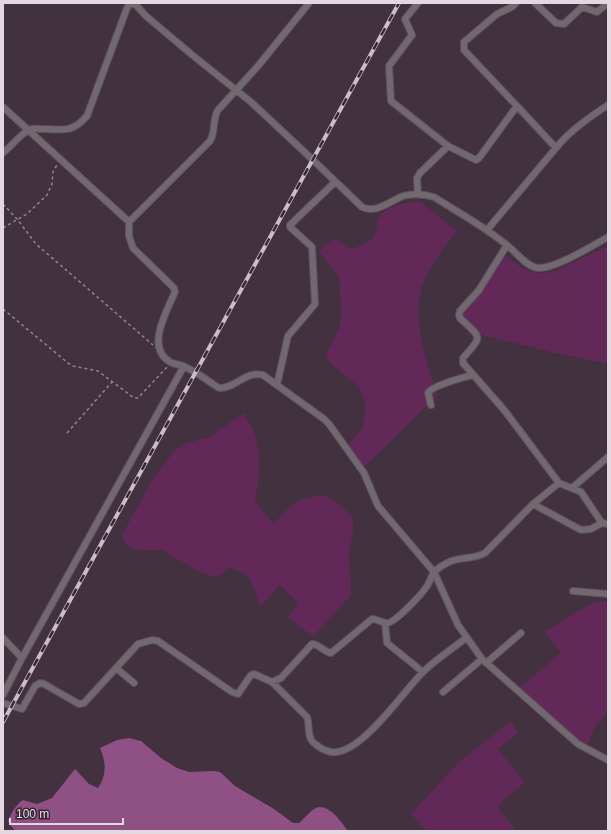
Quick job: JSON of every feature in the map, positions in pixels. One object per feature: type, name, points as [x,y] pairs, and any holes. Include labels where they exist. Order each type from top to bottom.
[{"type":"street","points":[[309,3],[258,66],[216,114],[213,134],[210,141],[129,222],[129,236],[133,248],[174,288],[175,292],[160,326],[158,338],[161,352],[171,362],[184,366],[219,388],[223,388],[253,374],[263,375],[324,419],[364,473],[378,506],[434,572],[458,625],[484,661],[578,744],[608,760]]},
{"type":"street","points":[[418,3],[405,19],[412,36],[389,66],[391,101],[448,146],[476,160],[517,106]]},
{"type":"street","points":[[516,3],[512,7],[497,14],[464,42],[464,50],[556,148]]},
{"type":"street","points":[[535,3],[556,23],[564,24],[582,7],[597,12],[608,3]]},
{"type":"street","points":[[3,153],[28,130],[64,130],[80,124],[87,116],[127,8],[130,4],[135,4],[146,16],[190,54],[236,90],[362,207],[369,210],[405,196],[427,194],[487,230],[508,245],[528,264],[539,268],[556,264],[608,237]]},
{"type":"street","points":[[487,230],[556,148],[574,129],[608,105]]},
{"type":"street","points":[[3,107],[129,222]]},
{"type":"street","points":[[418,194],[417,178],[420,173],[448,146]]},
{"type":"street","points":[[277,385],[288,336],[315,304],[312,247],[290,227],[290,225],[335,182]]},
{"type":"street","points":[[508,245],[479,290],[460,311],[460,318],[478,337],[477,342],[463,358],[463,362],[472,375],[505,411],[558,483],[581,492],[605,524],[591,529],[581,530],[533,504]]},
{"type":"street","points":[[3,696],[22,658],[184,366]]},
{"type":"street","points":[[431,405],[428,393],[430,390],[472,375]]},
{"type":"street","points":[[572,488],[608,457]]},
{"type":"street","points":[[272,682],[281,678],[312,644],[316,644],[331,653],[372,619],[389,623],[397,618],[430,582],[434,572],[455,560],[478,557],[485,553],[533,504],[558,483]]},
{"type":"street","points":[[573,591],[608,594]]},
{"type":"street","points":[[385,623],[387,643],[423,672]]},
{"type":"street","points":[[443,692],[521,633]]},
{"type":"street","points":[[3,638],[22,658]]},
{"type":"street","points":[[3,702],[22,709],[35,686],[40,683],[79,704],[82,704],[138,644],[152,640],[158,641],[237,694],[251,675],[254,674],[272,682],[307,717],[309,734],[312,742],[324,750],[337,752],[350,748],[358,742],[378,723],[423,672],[466,638]]},
{"type":"street","points":[[116,668],[134,683]]},
{"type":"path","points":[[3,228],[27,214],[47,195],[52,187],[54,170],[61,160]]},
{"type":"path","points":[[3,204],[17,219],[36,244],[161,352]]},
{"type":"path","points":[[3,309],[68,364],[94,369],[136,399],[171,362]]},
{"type":"path","points":[[67,432],[112,382]]},
{"type":"shaded area","points":[[419,201],[457,231],[430,269],[423,285],[419,301],[420,332],[423,348],[437,396],[363,468],[348,445],[363,428],[365,401],[359,387],[330,363],[326,355],[340,326],[340,285],[337,274],[319,251],[330,241],[335,239],[351,249],[362,245],[369,241],[374,235],[377,230],[378,219],[383,213],[398,205]]},
{"type":"shaded area","points":[[608,246],[608,364],[481,335],[467,327],[461,315],[474,300],[506,255],[523,268],[534,272],[547,273],[555,271]]},
{"type":"shaded area","points":[[244,413],[253,430],[259,449],[259,475],[255,501],[272,522],[278,519],[294,503],[308,498],[322,496],[328,497],[336,502],[349,513],[353,519],[349,555],[351,595],[313,637],[288,617],[298,603],[280,585],[260,607],[248,577],[237,570],[229,568],[219,575],[210,575],[190,566],[164,551],[138,550],[128,546],[124,542],[122,535],[152,480],[174,451],[186,443],[209,437]]},
{"type":"shaded area","points":[[600,601],[608,602],[608,712],[594,728],[587,749],[564,737],[515,692],[561,652],[544,632],[592,603]]},
{"type":"shaded area","points":[[511,721],[518,733],[498,749],[525,782],[497,806],[516,831],[427,831],[411,814],[459,762]]},
{"type":"shaded area","points":[[129,738],[141,741],[161,758],[177,768],[189,772],[220,772],[235,786],[274,809],[293,823],[299,823],[311,811],[319,807],[323,807],[332,812],[348,831],[15,831],[8,820],[20,802],[23,800],[37,804],[52,798],[75,769],[89,784],[98,788],[103,778],[105,768],[100,748],[117,740]]},
{"type":"railway","points":[[3,722],[399,3]]}]
